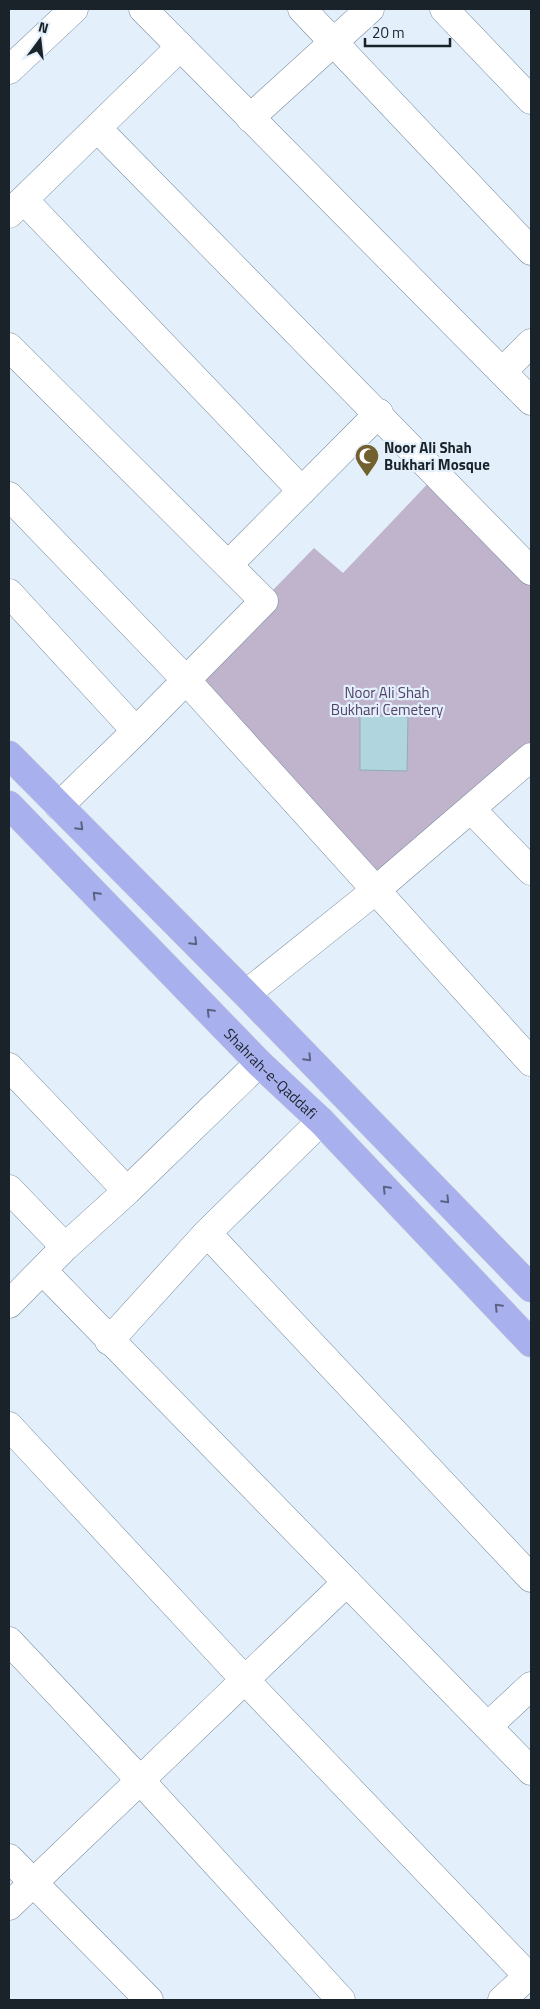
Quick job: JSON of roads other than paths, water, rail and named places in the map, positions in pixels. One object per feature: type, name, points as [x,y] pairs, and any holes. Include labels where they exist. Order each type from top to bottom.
[{"type":"main road","points":[[9,754],[246,994],[531,1288]]},
{"type":"main road","name":"Shahrah-e-Qaddafi","points":[[9,805],[259,1063],[321,1121],[531,1342]]},
{"type":"street","points":[[9,70],[74,9]]},
{"type":"street","points":[[143,9],[531,401]]},
{"type":"street","points":[[302,9],[531,251]]},
{"type":"street","points":[[250,118],[370,9]]},
{"type":"street","points":[[444,9],[531,100]]},
{"type":"street","points":[[180,47],[16,207],[302,491]]},
{"type":"street","points":[[97,128],[379,413],[531,571]]},
{"type":"street","points":[[503,371],[531,343]]},
{"type":"street","points":[[9,347],[229,564],[264,601],[59,806]]},
{"type":"street","points":[[229,564],[379,413]]},
{"type":"street","points":[[9,496],[186,680],[531,1062]]},
{"type":"street","points":[[9,593],[136,730]]},
{"type":"street","points":[[246,994],[376,890],[531,756]]},
{"type":"street","points":[[471,808],[531,871]]},
{"type":"street","points":[[9,1304],[65,1247],[259,1063]]},
{"type":"street","points":[[9,1067],[126,1191]]},
{"type":"street","points":[[109,1341],[207,1233],[321,1121]]},
{"type":"street","points":[[9,1189],[65,1247]]},
{"type":"street","points":[[207,1233],[531,1578]]},
{"type":"street","points":[[43,1271],[109,1341],[531,1771]]},
{"type":"street","points":[[9,1426],[245,1680],[530,1975],[502,2000]]},
{"type":"street","points":[[9,1906],[347,1582]]},
{"type":"street","points":[[9,1642],[140,1780],[341,2000]]},
{"type":"street","points":[[488,1726],[531,1686]]},
{"type":"street","points":[[9,1858],[149,2000]]},
{"type":"place","name":"Noor Ali Shah Bukhari Mosque","points":[[367,477]]},
{"type":"park label","name":"Noor Ali Shah Bukhari Cemetery","points":[[387,700]]}]
